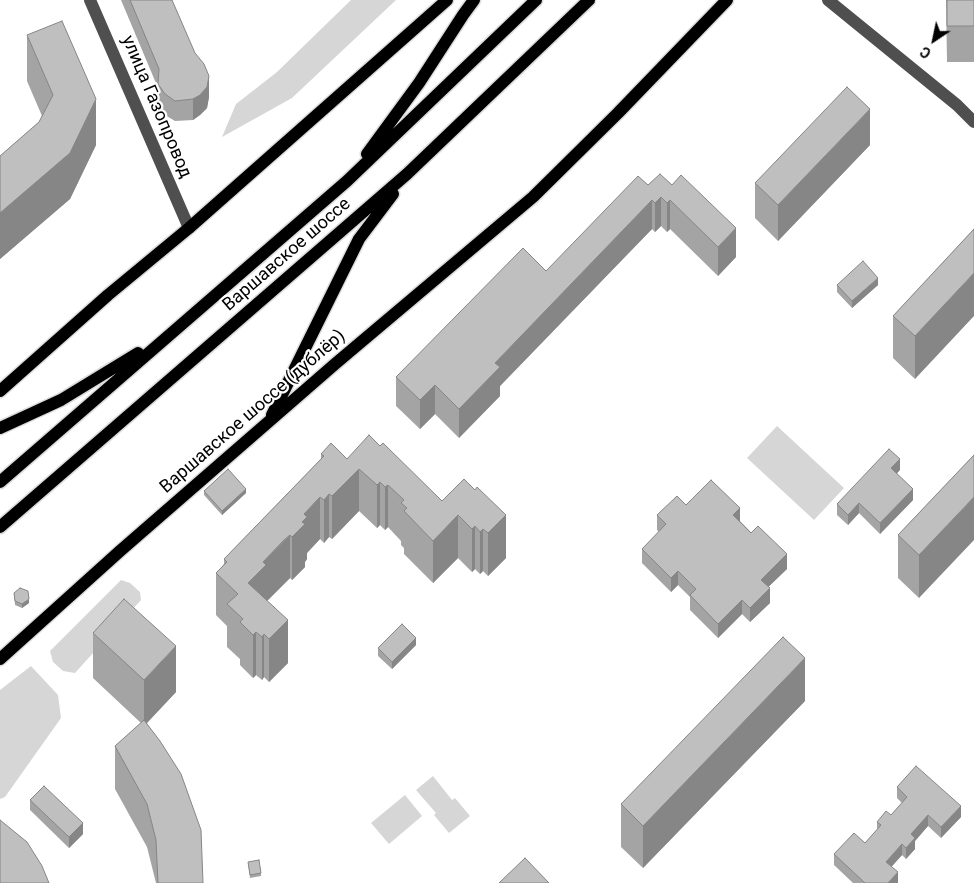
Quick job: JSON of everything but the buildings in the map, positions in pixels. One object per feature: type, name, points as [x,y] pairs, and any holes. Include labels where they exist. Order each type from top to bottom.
[{"type":"main road","points":[[0,391],[108,295],[190,228],[447,0]]},
{"type":"main road","points":[[347,181],[419,83],[474,0]]},
{"type":"main road","name":"Варшавское шоссе","points":[[0,482],[347,181],[536,0]]},
{"type":"main road","name":"Варшавское шоссе","points":[[0,527],[407,174],[589,0]]},
{"type":"main road","name":"Варшавское шоссе (дублёр)","points":[[0,658],[120,551],[532,197],[727,0]]},
{"type":"main road","points":[[269,422],[359,239],[407,174]]},
{"type":"main road","points":[[0,428],[61,400],[166,337]]},
{"type":"street","name":"улица Газопровод","points":[[90,0],[190,228]]},
{"type":"street","points":[[828,0],[957,104],[974,122]]},
{"type":"shaded area","points":[[351,0],[396,0],[292,98],[222,137],[236,104],[277,72]]},
{"type":"shaded area","points":[[777,426],[844,488],[814,520],[747,458]]},
{"type":"shaded area","points":[[121,580],[130,583],[140,592],[141,600],[75,673],[63,671],[53,662],[50,651]]},
{"type":"shaded area","points":[[31,666],[58,695],[61,718],[5,797],[0,799],[0,690]]},
{"type":"shaded area","points":[[433,776],[452,800],[455,798],[470,816],[449,833],[434,815],[436,813],[416,790]]},
{"type":"shaded area","points":[[405,795],[422,816],[389,844],[371,823]]}]
